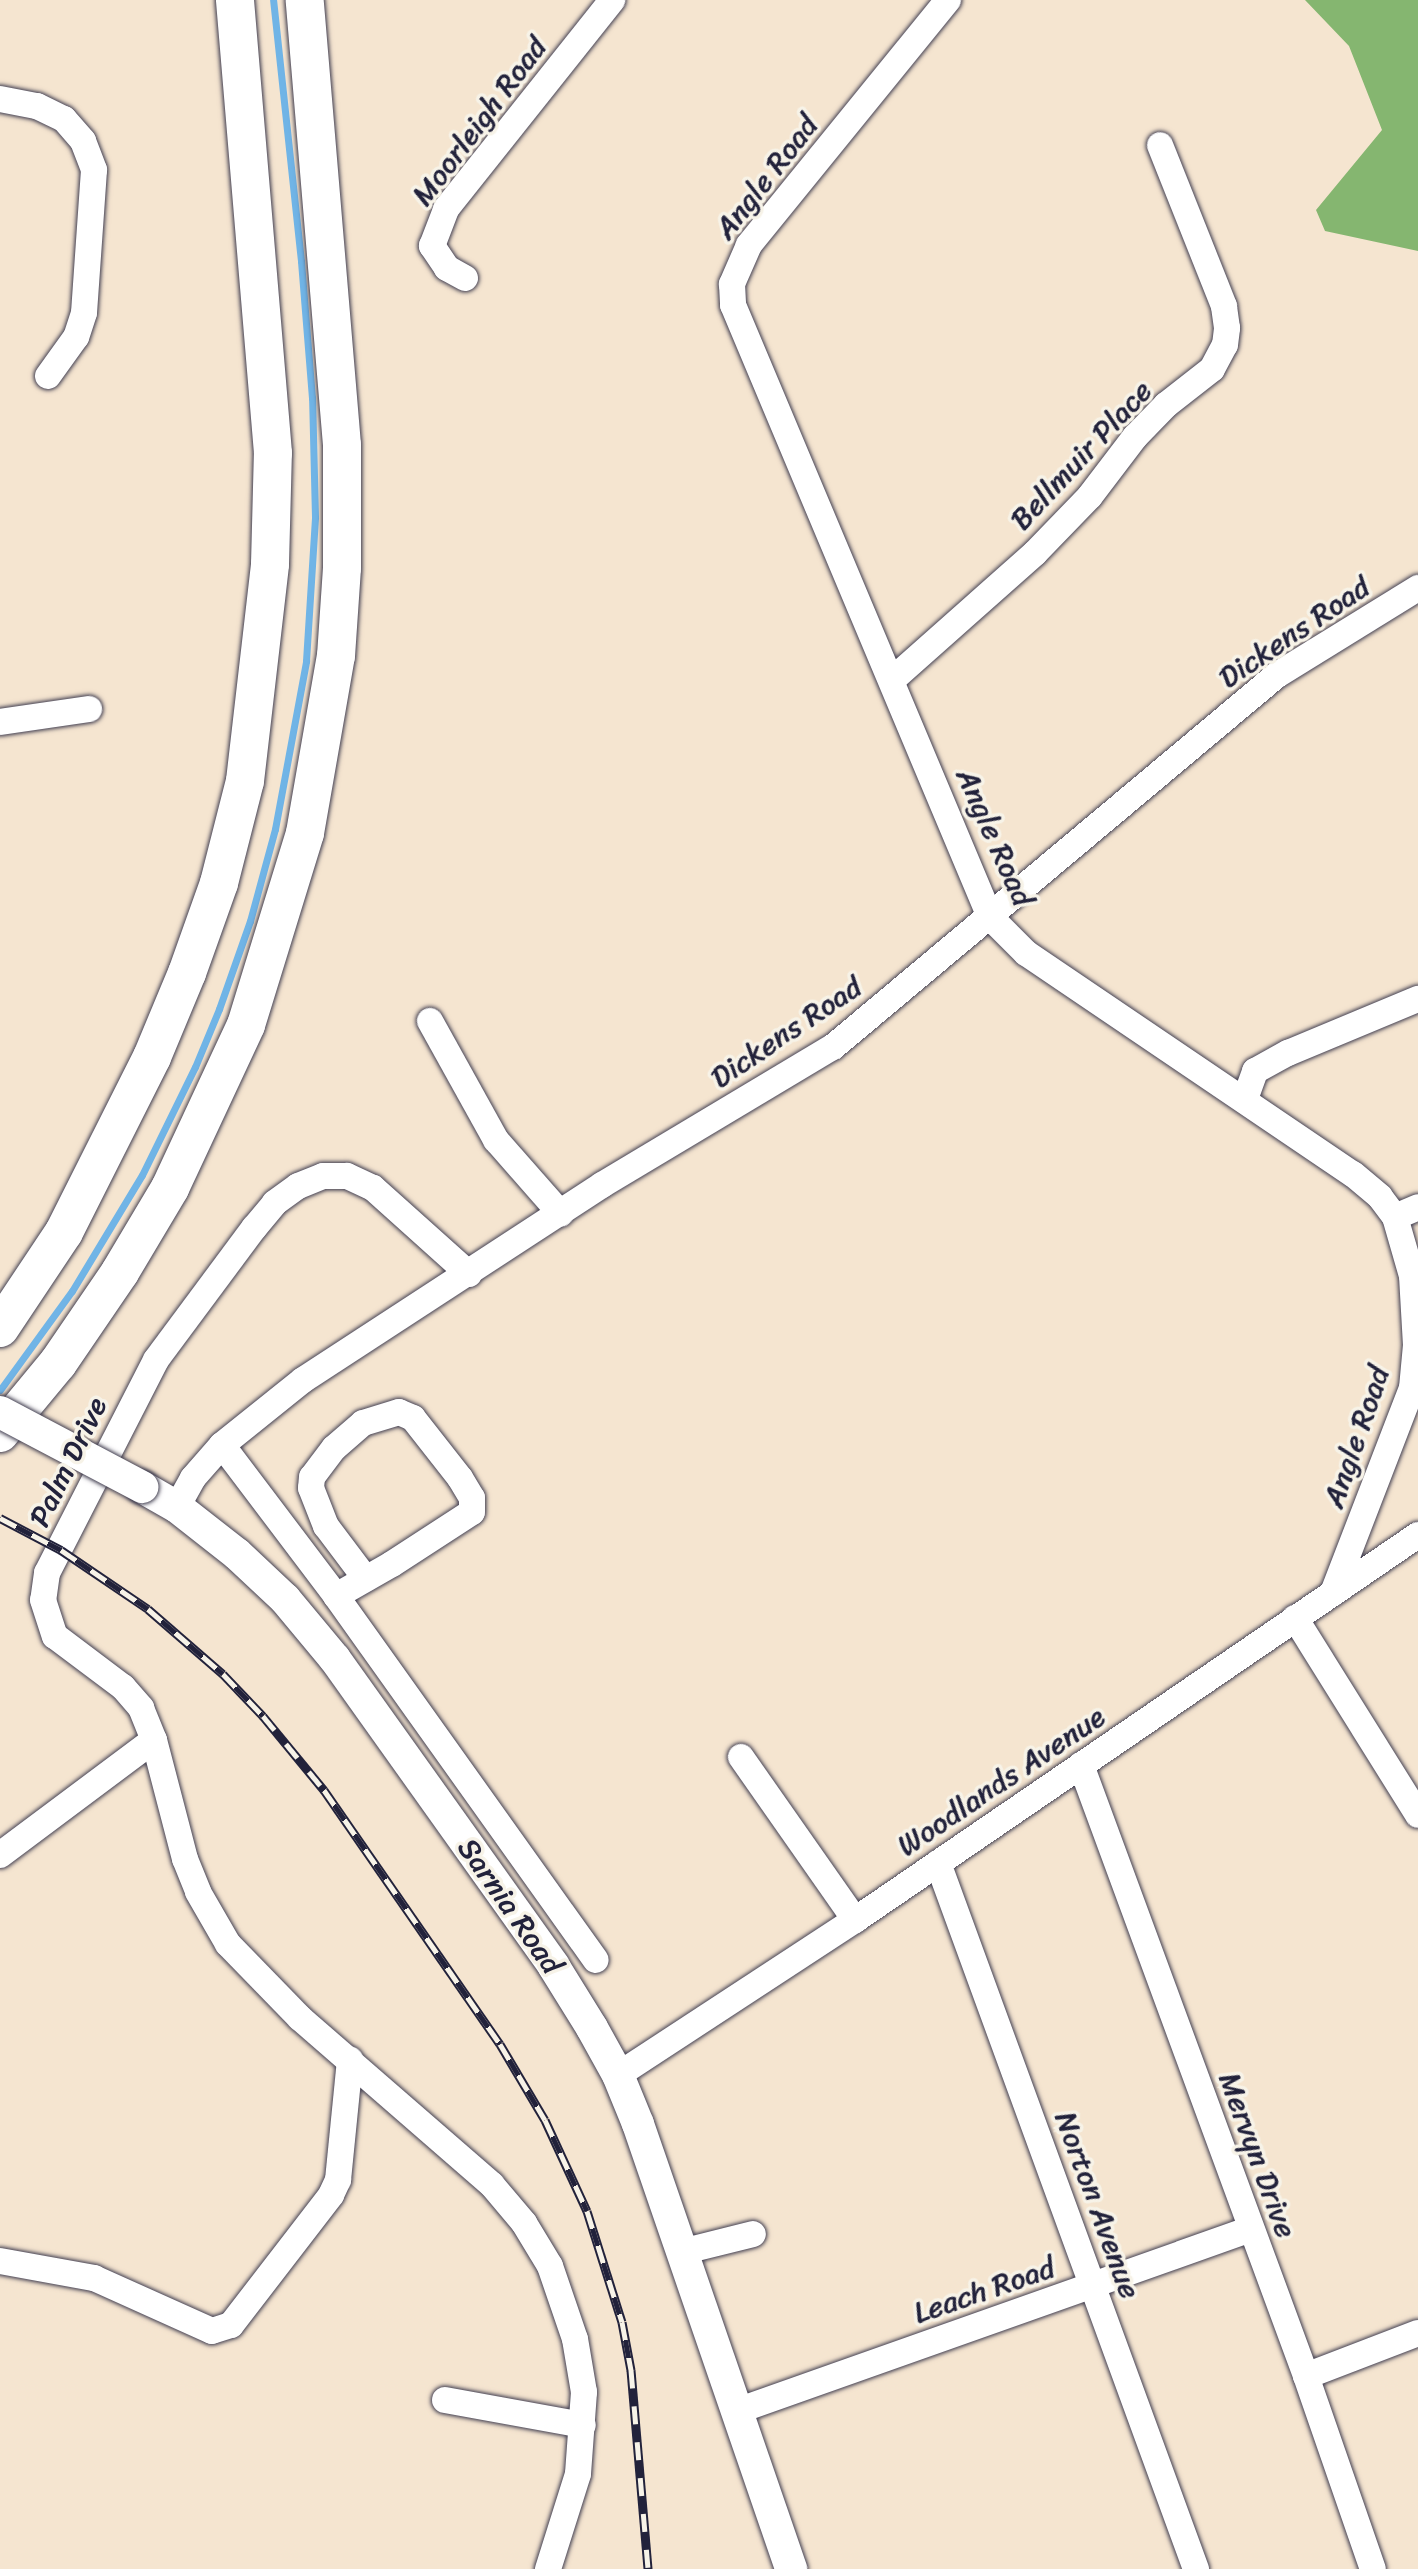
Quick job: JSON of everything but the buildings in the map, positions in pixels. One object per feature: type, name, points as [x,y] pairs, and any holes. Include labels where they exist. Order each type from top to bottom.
[{"type":"highway","points":[[0,1328],[64,1232],[152,1057],[187,973],[219,883],[245,781],[270,564],[273,453],[235,0]]},
{"type":"highway","points":[[0,1433],[58,1363],[120,1272],[170,1188],[246,1025],[305,833],[336,656],[342,568],[342,445],[305,0]]},
{"type":"main road","name":"Sarnia Road","points":[[0,1412],[177,1507],[237,1554],[295,1611],[335,1659],[553,1965],[618,2075],[791,2569]]},
{"type":"street","name":"Angle Road","points":[[948,0],[749,245],[732,284],[733,305],[990,917],[1026,953],[1245,1099],[1353,1174],[1380,1197],[1407,1212],[1416,1345],[1412,1388],[1333,1593]]},
{"type":"street","name":"Moorleigh Road","points":[[465,278],[447,268],[432,246],[446,209],[603,4]]},
{"type":"street","points":[[0,99],[37,106],[64,119],[83,141],[94,170],[84,313],[76,337],[48,376]]},
{"type":"street","name":"Bellmuir Place","points":[[892,680],[1035,553],[1090,496],[1135,437],[1166,405],[1212,369],[1225,345],[1227,328],[1224,306],[1160,145]]},
{"type":"street","name":"Dickens Road","points":[[177,1507],[193,1478],[222,1445],[303,1380],[561,1214],[833,1047],[1277,675],[1418,588]]},
{"type":"street","points":[[0,722],[89,709]]},
{"type":"street","points":[[1245,1099],[1255,1071],[1288,1053],[1418,999]]},
{"type":"street","points":[[430,1021],[496,1140],[561,1214]]},
{"type":"street","name":"Palm Drive","points":[[469,1274],[373,1188],[347,1176],[323,1176],[298,1186],[275,1203],[156,1360],[47,1573],[43,1600],[55,1636],[133,1696],[154,1740],[185,1859],[213,1921],[248,1968],[473,2166],[524,2223],[550,2266],[575,2339],[584,2392],[578,2474],[548,2569]]},
{"type":"street","points":[[336,1596],[366,1579],[472,1512],[472,1498],[460,1478],[413,1418],[399,1412],[363,1423],[334,1448],[312,1477],[311,1488],[326,1526],[366,1579]]},
{"type":"street","points":[[222,1445],[336,1596],[596,1960]]},
{"type":"street","name":"Woodlands Avenue","points":[[618,2075],[855,1920],[1418,1535]]},
{"type":"street","points":[[1295,1618],[1418,1815]]},
{"type":"street","points":[[0,1855],[154,1740]]},
{"type":"street","points":[[741,1757],[855,1920]]},
{"type":"street","name":"Mervyn Drive","points":[[1081,1765],[1306,2376],[1373,2569]]},
{"type":"street","points":[[485,1869],[514,1845]]},
{"type":"street","name":"Norton Avenue","points":[[938,1863],[1196,2569]]},
{"type":"street","points":[[0,2261],[94,2278],[212,2331],[231,2325],[331,2195],[338,2180],[350,2060]]},
{"type":"street","name":"Leach Road","points":[[737,2411],[1251,2229]]},
{"type":"street","points":[[681,2252],[753,2234]]},
{"type":"street","points":[[1306,2376],[1418,2333]]},
{"type":"street","points":[[445,2400],[583,2425]]},
{"type":"green space","points":[[1305,0],[1418,0],[1418,251],[1325,231],[1316,210],[1382,130],[1349,46]]},
{"type":"waterway","points":[[0,1390],[72,1291],[142,1175],[195,1067],[250,921],[275,829],[306,661],[315,517],[312,398],[301,261],[273,0]]},
{"type":"railway","points":[[0,1518],[61,1550],[148,1609],[223,1674],[263,1716],[324,1790],[500,2044],[545,2120],[587,2211],[622,2322],[631,2370],[648,2569]]}]
